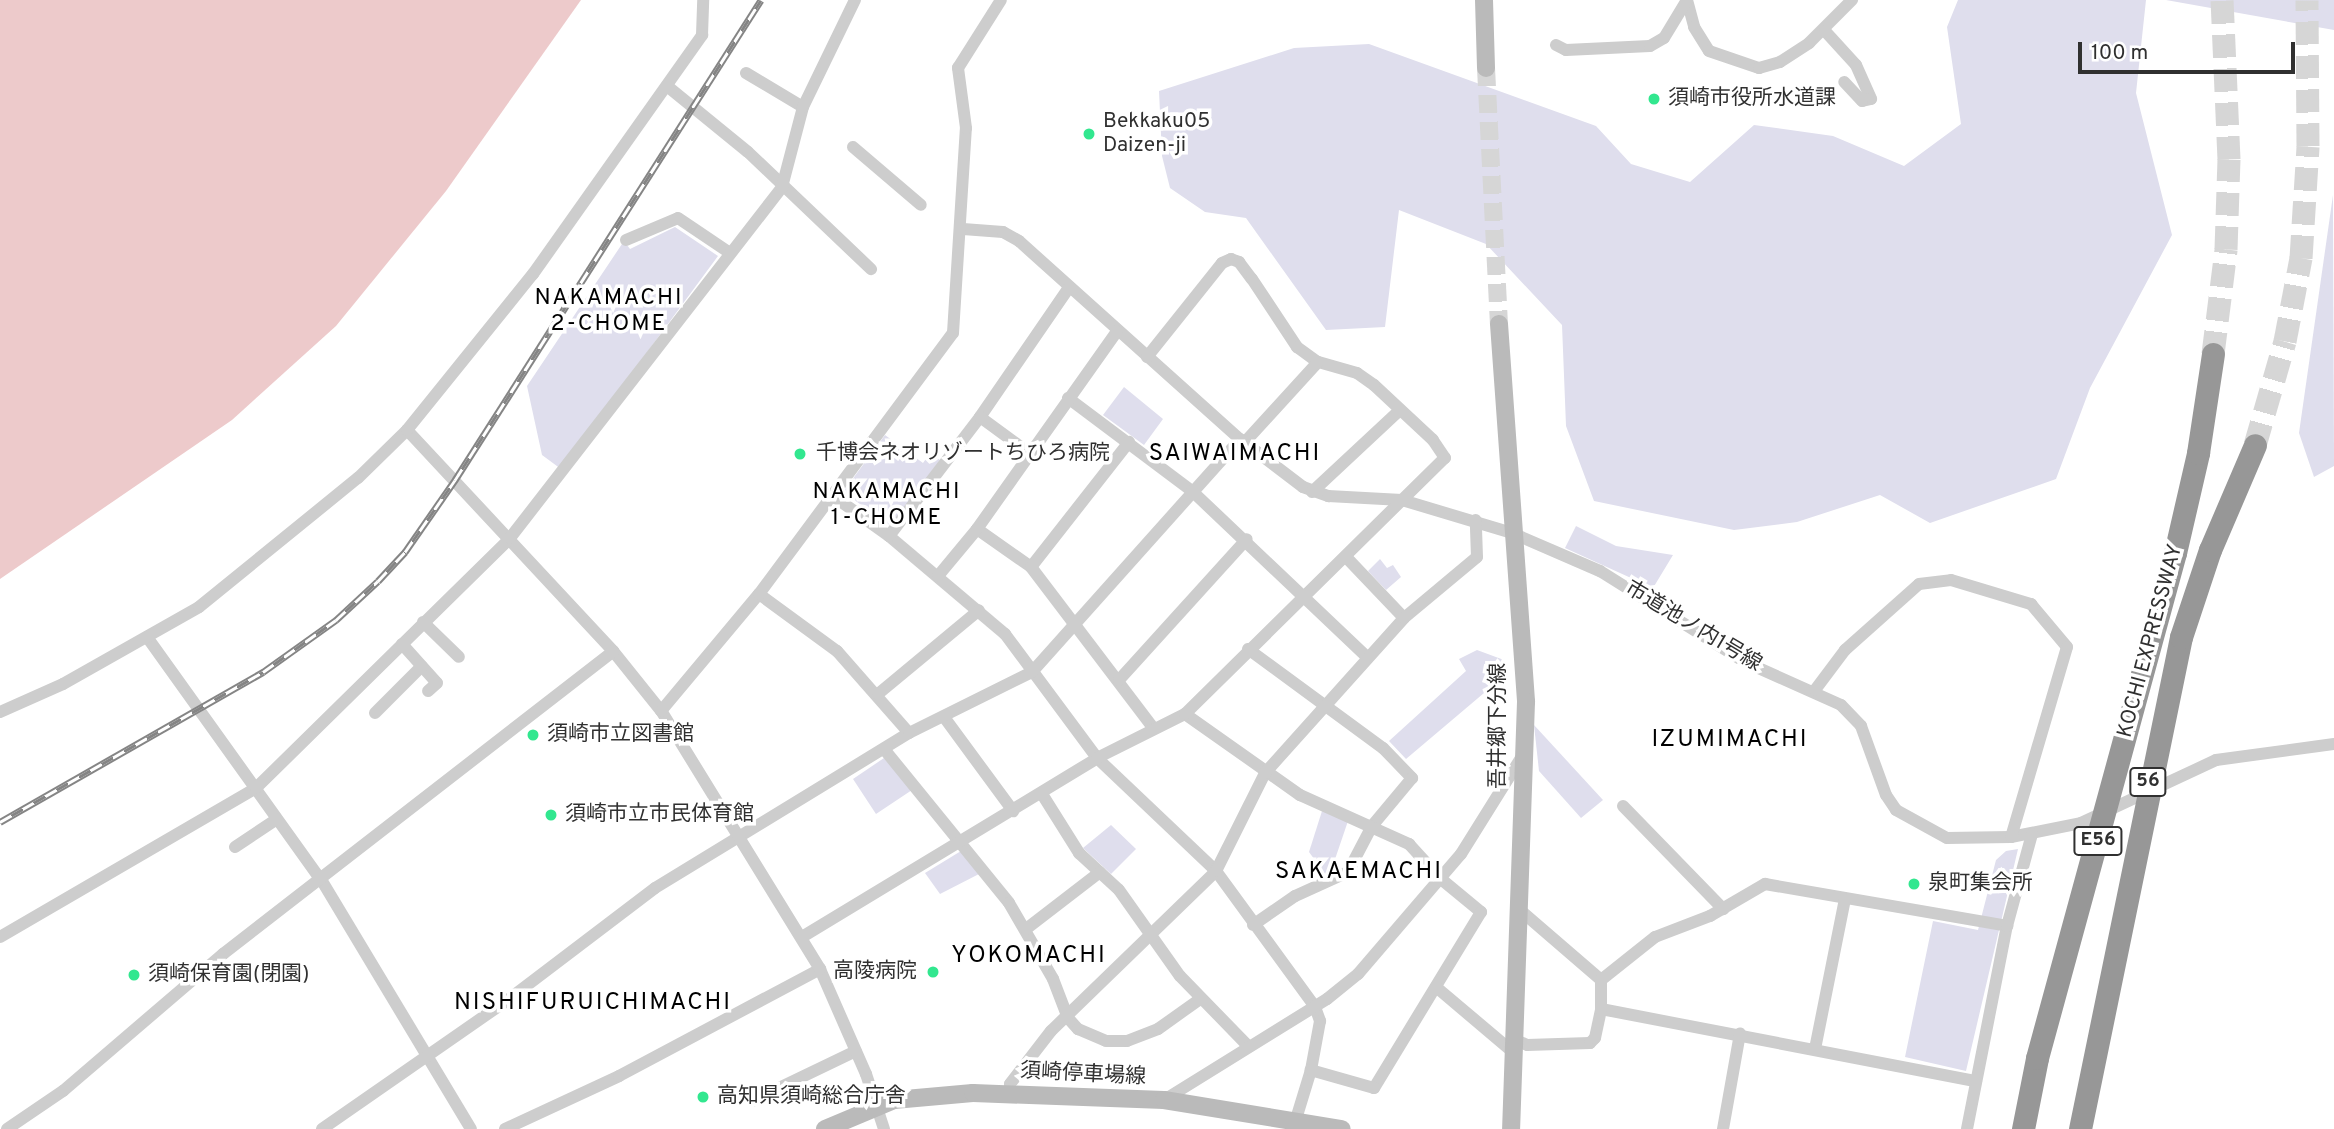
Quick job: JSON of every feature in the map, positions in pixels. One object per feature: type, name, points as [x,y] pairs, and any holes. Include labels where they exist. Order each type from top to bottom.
[{"type":"highway","name":"KOCHI EXPRESSWAY","points":[[2023,1129],[2037,1058],[2175,553],[2198,453],[2213,354]]},
{"type":"highway","name":"56","points":[[2080,1129],[2145,795],[2194,595],[2255,445]]},
{"type":"main road","points":[[1484,0],[1486,68]]},
{"type":"main road","name":"吾井郷下分線","points":[[1499,324],[1526,702],[1511,1129]]},
{"type":"main road","name":"須崎停車場線","points":[[825,1129],[877,1105],[927,1095],[1009,1094],[1164,1100],[1295,1124],[1342,1129]]},
{"type":"street","points":[[0,712],[63,684],[147,637],[227,587],[358,478],[407,430],[533,274],[667,86],[702,34],[704,0]]},
{"type":"street","points":[[0,937],[256,788],[510,538],[782,187],[803,107],[855,0]]},
{"type":"street","points":[[661,711],[759,594],[953,332],[962,229],[965,128],[959,62],[1001,0]]},
{"type":"street","points":[[1687,0],[1694,27],[1709,51],[1747,67],[1780,62],[1825,31],[1852,0]]},
{"type":"street","points":[[1556,45],[1566,50],[1657,44],[1678,20],[1687,0]]},
{"type":"street","points":[[1825,31],[1856,65],[1871,99],[1862,101],[1844,82]]},
{"type":"street","points":[[747,74],[803,107]]},
{"type":"street","points":[[667,86],[748,152],[871,269]]},
{"type":"street","points":[[853,147],[921,205]]},
{"type":"street","points":[[626,240],[678,218],[730,253]]},
{"type":"street","points":[[962,229],[1003,232],[1019,241],[1068,289],[1242,441],[1312,492],[1401,410]]},
{"type":"street","points":[[802,937],[1042,794],[1097,758],[1185,714],[1248,649],[1346,557],[1445,458],[1433,440],[1357,373],[1318,362],[1297,347],[1252,279],[1239,262],[1231,259],[1222,263],[1147,357]]},
{"type":"street","points":[[889,536],[980,417],[1068,289]]},
{"type":"street","points":[[938,576],[977,529],[1117,331]]},
{"type":"street","points":[[322,1129],[427,1057],[655,888],[740,833],[909,733],[1032,671],[1077,625],[1192,491],[1318,362]]},
{"type":"street","points":[[1069,398],[1192,491],[1305,593],[1367,657]]},
{"type":"street","points":[[980,417],[1029,453]]},
{"type":"street","points":[[407,430],[613,651],[661,711],[740,833],[820,969],[877,1105],[881,1128]]},
{"type":"street","points":[[1031,567],[1129,442]]},
{"type":"street","name":"市道池ノ内1号線","points":[[1312,492],[1402,500],[1476,520],[1600,571],[1745,662],[1815,690],[1841,705],[1861,726],[1886,795],[1903,816],[1959,840],[2032,834],[2081,823],[2216,760],[2334,744]]},
{"type":"street","points":[[833,496],[889,536],[1005,634],[1097,758],[1216,871],[1315,1007],[1320,1021],[1311,1070],[1295,1124]]},
{"type":"street","points":[[1009,1094],[1010,1084],[1028,1059],[1150,933],[1216,871],[1265,773],[1404,618],[1477,557],[1476,520]]},
{"type":"street","points":[[977,529],[1031,567],[1154,729]]},
{"type":"street","points":[[1119,680],[1247,539]]},
{"type":"street","points":[[1346,557],[1404,618]]},
{"type":"street","points":[[1815,690],[1845,650],[1919,584],[1951,580],[2031,604],[2067,647],[2011,836]]},
{"type":"street","points":[[759,594],[837,651],[878,694],[909,733]]},
{"type":"street","points":[[878,694],[979,610]]},
{"type":"street","points":[[423,622],[459,657]]},
{"type":"street","points":[[147,637],[322,881],[471,1129]]},
{"type":"street","points":[[402,644],[437,683],[428,691]]},
{"type":"street","points":[[1248,649],[1383,748],[1412,778],[1373,826],[1348,872],[1295,896],[1253,925]]},
{"type":"street","points":[[7,1129],[63,1091],[223,954],[322,881],[613,651]]},
{"type":"street","points":[[375,713],[422,666]]},
{"type":"street","points":[[1185,714],[1265,773],[1300,795],[1373,826],[1409,845],[1441,879],[1480,912],[1374,1088],[1311,1070]]},
{"type":"street","points":[[944,717],[1013,811]]},
{"type":"street","points":[[884,749],[962,840],[1026,929],[1068,1018],[1090,1035],[1106,1041],[1127,1041],[1158,1029],[1200,999]]},
{"type":"street","points":[[1164,1100],[1315,1007],[1358,974],[1441,879],[1503,793],[1522,757]]},
{"type":"street","points":[[1042,794],[1079,853],[1100,872],[1200,999],[1248,1046]]},
{"type":"street","points":[[1623,806],[1723,909]]},
{"type":"street","points":[[235,847],[277,819]]},
{"type":"street","points":[[1967,1129],[2007,926],[2032,834]]},
{"type":"street","points":[[1026,929],[1100,872]]},
{"type":"street","points":[[1601,979],[1655,937],[1723,909],[1769,884],[2007,926]]},
{"type":"street","points":[[1815,1049],[1845,899]]},
{"type":"street","points":[[1436,987],[1515,1047],[1583,1046],[1595,1038],[1601,1009],[1601,979],[1520,910]]},
{"type":"street","points":[[505,1129],[619,1076],[820,969]]},
{"type":"street","points":[[1601,1009],[1976,1081]]},
{"type":"street","points":[[1723,1129],[1741,1034]]},
{"type":"street","points":[[752,1101],[856,1051]]},
{"type":"shaded area","points":[[0,0],[581,0],[446,191],[336,326],[232,420],[0,579]]},
{"type":"shaded area","points":[[1958,0],[2146,0],[2136,93],[2172,235],[2090,388],[2056,479],[1930,523],[1880,495],[1797,522],[1734,530],[1594,501],[1566,426],[1562,325],[1486,244],[1399,210],[1385,327],[1326,330],[1246,218],[1205,212],[1170,188],[1162,156],[1159,91],[1294,48],[1369,44],[1596,126],[1631,164],[1690,182],[1754,125],[1833,136],[1904,166],[1961,124],[1947,27]]},
{"type":"shaded area","points":[[2166,0],[2334,0],[2334,30]]},
{"type":"shaded area","points":[[2333,195],[2334,466],[2314,477],[2299,433]]},
{"type":"shaded area","points":[[675,227],[718,256],[561,469],[542,455],[527,386],[624,241],[630,249]]},
{"type":"shaded area","points":[[1124,387],[1163,419],[1144,445],[1103,415]]},
{"type":"shaded area","points":[[885,435],[923,463],[930,453],[940,460],[891,526],[843,492]]},
{"type":"shaded area","points":[[1576,526],[1616,546],[1673,555],[1653,588],[1565,548]]},
{"type":"shaded area","points":[[1380,559],[1387,568],[1393,565],[1401,577],[1386,590],[1368,571]]},
{"type":"shaded area","points":[[1477,650],[1504,660],[1505,681],[1497,682],[1406,759],[1389,741],[1466,671],[1459,659]]},
{"type":"shaded area","points":[[1534,725],[1603,800],[1581,818],[1539,771]]},
{"type":"shaded area","points":[[884,758],[912,790],[876,814],[853,779]]},
{"type":"shaded area","points":[[1322,811],[1348,821],[1331,871],[1325,874],[1309,852]]},
{"type":"shaded area","points":[[1111,825],[1136,849],[1111,874],[1083,848]]},
{"type":"shaded area","points":[[2018,849],[1966,1071],[1905,1057],[1933,921],[1978,930],[1996,860],[2006,851]]},
{"type":"shaded area","points":[[961,851],[979,874],[940,894],[925,873]]},
{"type":"tunnel","points":[[2213,354],[2226,249],[2229,159],[2222,0]]},
{"type":"tunnel","points":[[2255,445],[2285,341],[2301,258],[2308,146],[2307,0]]},
{"type":"tunnel","points":[[1486,68],[1499,324]]},
{"type":"railway","points":[[0,822],[263,672],[336,620],[405,552],[455,480],[761,0]]},
{"type":"place","name":"須崎市役所水道課","points":[[1654,99]]},
{"type":"place","name":"Bekkaku05 Daizen-ji","points":[[1089,134]]},
{"type":"place","name":"千博会ネオリゾートちひろ病院","points":[[800,454]]},
{"type":"place","name":"須崎市立図書館","points":[[533,735]]},
{"type":"place","name":"須崎市立市民体育館","points":[[551,815]]},
{"type":"place","name":"泉町集会所","points":[[1914,884]]},
{"type":"place","name":"高陵病院","points":[[933,972]]},
{"type":"place","name":"須崎保育園(閉園)","points":[[134,975]]},
{"type":"place","name":"高知県須崎総合庁舎","points":[[703,1097]]},
{"type":"district","name":"NAKAMACHI 2-CHOME","points":[[609,312]]},
{"type":"district","name":"SAIWAIMACHI","points":[[1235,455]]},
{"type":"district","name":"NAKAMACHI 1-CHOME","points":[[887,506]]},
{"type":"district","name":"IZUMIMACHI","points":[[1730,741]]},
{"type":"district","name":"SAKAEMACHI","points":[[1359,873]]},
{"type":"district","name":"YOKOMACHI","points":[[1029,957]]},
{"type":"district","name":"NISHIFURUICHIMACHI","points":[[593,1004]]}]
